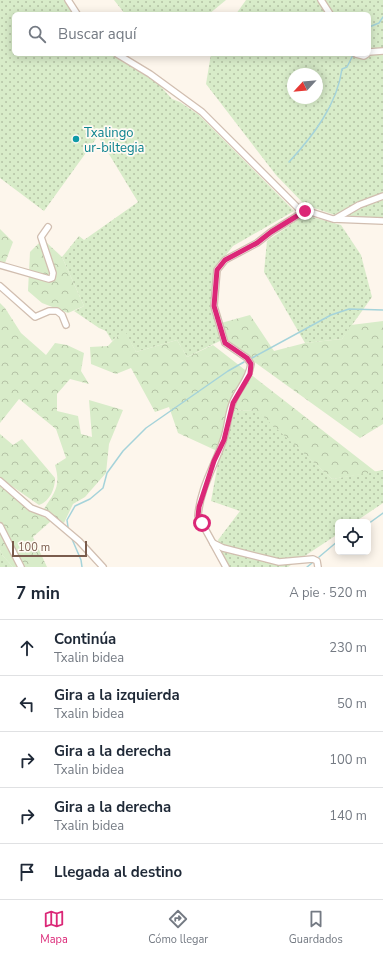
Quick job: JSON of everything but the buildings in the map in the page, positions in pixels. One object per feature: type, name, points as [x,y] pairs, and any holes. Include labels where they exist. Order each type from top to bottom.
[{"type":"street","points":[[68,0],[76,12]]},
{"type":"street","points":[[321,0],[329,12]]},
{"type":"street","points":[[371,53],[383,51]]},
{"type":"street","points":[[119,56],[150,74],[202,112],[291,202],[305,211],[334,220],[383,221]]},
{"type":"street","points":[[334,220],[358,205],[383,196]]},
{"type":"street","points":[[226,567],[198,516],[199,507],[214,461],[225,436],[233,403],[250,374],[251,364],[247,358],[225,343],[214,306],[217,270],[225,260],[257,243],[271,232],[305,211]]},
{"type":"street","points":[[0,265],[49,279],[52,278],[53,273],[41,237],[48,227]]},
{"type":"street","points":[[0,286],[35,317],[49,311],[56,311],[62,315],[66,326]]},
{"type":"street","points":[[0,481],[31,508],[47,514],[79,541],[103,567]]},
{"type":"street","points":[[0,526],[21,567]]},
{"type":"street","points":[[213,543],[223,548],[280,562],[313,559],[317,561],[318,567]]},
{"type":"green space","points":[[0,0],[65,0],[73,12],[12,12],[12,56],[116,56],[155,80],[172,99],[180,102],[199,115],[294,211],[233,246],[215,269],[212,305],[222,340],[187,357],[177,340],[136,352],[124,330],[112,341],[106,331],[74,311],[84,306],[62,257],[79,236],[84,240],[138,202],[98,136],[44,211],[0,178]]},
{"type":"green space","points":[[114,0],[226,0],[211,12],[123,12]]},
{"type":"green space","points":[[246,0],[383,0],[383,218],[344,218],[305,205],[276,175],[206,84],[211,56],[371,56],[371,12],[237,12]]},
{"type":"green space","points":[[305,215],[341,225],[361,255],[372,297],[342,339],[305,343],[264,272],[267,241]]},
{"type":"green space","points":[[0,229],[13,242],[5,263],[0,262]]},
{"type":"green space","points":[[46,242],[62,257],[84,306],[68,313],[42,303],[28,291],[30,252],[39,243]]},
{"type":"green space","points":[[0,303],[5,308],[21,333],[46,355],[55,343],[67,345],[84,353],[81,371],[89,384],[70,379],[57,394],[57,411],[78,416],[81,434],[92,437],[89,400],[123,410],[109,444],[106,473],[85,497],[73,504],[64,523],[44,509],[57,484],[57,472],[55,465],[66,458],[56,429],[19,399],[0,423]]},
{"type":"green space","points":[[250,315],[274,351],[305,343],[342,339],[351,325],[383,321],[383,424],[360,438],[228,343],[221,323]]},
{"type":"green space","points":[[124,329],[136,352],[177,340],[187,357],[213,345],[376,472],[332,479],[257,411],[229,410],[222,440],[215,450],[178,433],[169,407],[155,412],[131,368],[116,374],[91,364],[90,347],[108,346]]},
{"type":"green space","points":[[233,410],[258,411],[332,479],[383,470],[383,503],[359,519],[335,519],[335,536],[288,567],[226,567],[218,540],[240,511],[211,501],[220,452],[228,436]]},
{"type":"green space","points":[[0,434],[13,445],[22,439],[55,478],[51,494],[43,503],[39,505],[0,478]]},
{"type":"green space","points":[[0,483],[29,509],[51,521],[33,537],[47,567],[13,567],[3,556],[0,550]]},
{"type":"green space","points":[[0,550],[3,556],[13,567],[0,567]]},
{"type":"waterway","points":[[371,26],[379,23],[383,17]]},
{"type":"waterway","points":[[289,162],[307,142],[323,119],[335,95],[342,69],[347,67],[352,56]]},
{"type":"waterway","points":[[252,358],[331,315],[349,309],[383,310]]},
{"type":"waterway","points":[[68,527],[67,520],[75,506],[90,499],[103,488],[107,473],[123,451],[146,428],[228,371],[244,362]]},
{"type":"waterway","points":[[371,522],[383,513]]},
{"type":"waterway","points":[[72,539],[81,560],[82,567]]},
{"type":"waterway","points":[[319,557],[335,544]]},
{"type":"waterway","points":[[307,567],[312,563]]},
{"type":"place","name":"Txalingo ur-biltegia","points":[[76,139]]},
{"type":"route","points":[[202,523],[198,516],[199,507],[214,461],[224,440],[233,403],[250,374],[251,364],[247,358],[237,353],[225,343],[214,306],[217,270],[225,260],[257,243],[271,232],[305,211]]}]
